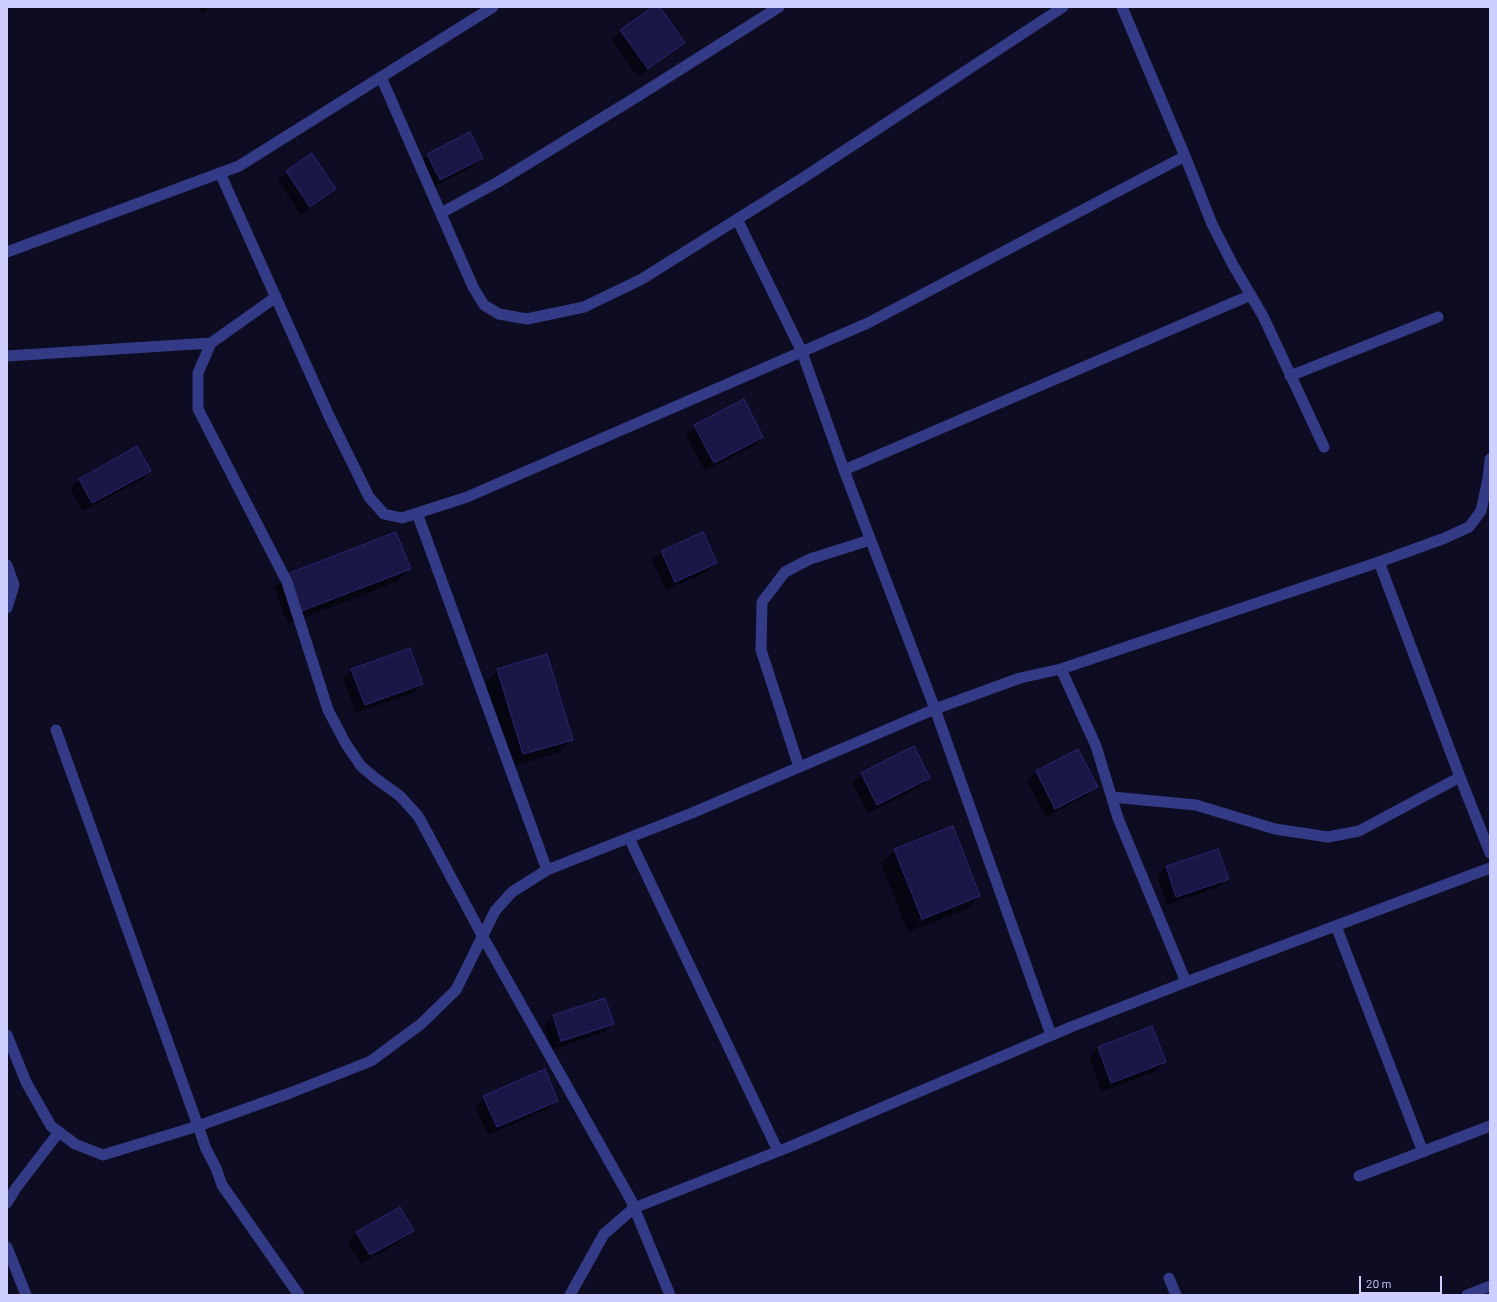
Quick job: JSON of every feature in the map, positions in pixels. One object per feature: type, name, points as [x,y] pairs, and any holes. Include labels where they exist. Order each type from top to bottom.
[{"type":"street","points":[[7,252],[239,166],[494,7]]},
{"type":"street","points":[[441,213],[518,170],[779,7]]},
{"type":"street","points":[[381,77],[473,287],[484,305],[499,314],[527,319],[584,307],[642,279],[812,172],[1063,7]]},
{"type":"street","points":[[1122,7],[1212,224],[1233,265],[1263,316],[1324,447]]},
{"type":"street","points":[[220,173],[330,418],[369,497],[384,514],[402,518],[467,497],[868,323],[1185,156]]},
{"type":"street","points":[[737,219],[802,352],[870,540],[935,709],[1051,1035]]},
{"type":"street","points":[[844,470],[1251,296]]},
{"type":"street","points":[[276,297],[212,343],[198,373],[198,409],[287,582],[328,710],[346,744],[362,766],[375,778],[400,796],[418,816],[623,1187],[634,1208],[670,1295]]},
{"type":"street","points":[[1290,376],[1438,317]]},
{"type":"street","points":[[7,356],[212,343]]},
{"type":"street","points":[[7,1035],[26,1082],[51,1126],[74,1144],[103,1155],[198,1126],[290,1093],[371,1061],[421,1024],[456,990],[495,910],[512,892],[547,870],[692,813],[935,709],[1020,678],[1061,669],[1379,562],[1445,538],[1469,527],[1481,511],[1488,479],[1490,459]]},
{"type":"street","points":[[417,513],[547,870]]},
{"type":"street","points":[[799,767],[761,650],[762,602],[785,572],[810,559],[870,540]]},
{"type":"street","points":[[1379,562],[1490,853]]},
{"type":"street","points":[[7,565],[14,585],[7,608]]},
{"type":"street","points":[[1061,669],[1096,746],[1118,818],[1186,982]]},
{"type":"street","points":[[56,730],[206,1149],[216,1168],[222,1185],[299,1295]]},
{"type":"street","points":[[1112,796],[1196,805],[1275,829],[1328,838],[1359,831],[1460,777]]},
{"type":"street","points":[[629,838],[778,1151]]},
{"type":"street","points":[[570,1295],[604,1234],[634,1208],[778,1151],[1051,1035],[1186,982],[1490,868]]},
{"type":"street","points":[[1336,926],[1423,1152]]},
{"type":"street","points":[[1359,1176],[1490,1126]]},
{"type":"street","points":[[7,1203],[16,1188],[59,1132]]},
{"type":"street","points":[[7,1247],[26,1295]]},
{"type":"street","points":[[1169,1278],[1176,1295]]},
{"type":"street","points":[[1467,1295],[1490,1286]]},
{"type":"building","points":[[653,7],[660,7],[685,43],[648,69],[620,30]]},
{"type":"building","points":[[470,132],[483,158],[440,180],[427,154]]},
{"type":"building","points":[[312,153],[336,189],[310,207],[286,171]]},
{"type":"building","points":[[744,399],[763,437],[714,463],[694,425]]},
{"type":"building","points":[[137,446],[151,471],[92,503],[79,479]]},
{"type":"building","points":[[396,532],[411,569],[301,611],[287,574]]},
{"type":"building","points":[[703,532],[717,563],[675,582],[661,551]]},
{"type":"building","points":[[410,648],[423,684],[365,705],[351,669]]},
{"type":"building","points":[[547,654],[573,740],[523,754],[497,669]]},
{"type":"building","points":[[914,746],[930,778],[877,805],[861,773]]},
{"type":"building","points":[[1078,749],[1098,787],[1055,809],[1036,771]]},
{"type":"building","points":[[953,826],[980,896],[922,919],[894,849]]},
{"type":"building","points":[[1218,849],[1229,879],[1176,897],[1166,866]]},
{"type":"building","points":[[605,998],[614,1024],[561,1041],[553,1015]]},
{"type":"building","points":[[1152,1026],[1166,1062],[1111,1083],[1098,1047]]},
{"type":"building","points":[[545,1069],[558,1101],[497,1127],[483,1096]]},
{"type":"building","points":[[400,1207],[414,1231],[370,1255],[356,1232]]}]
